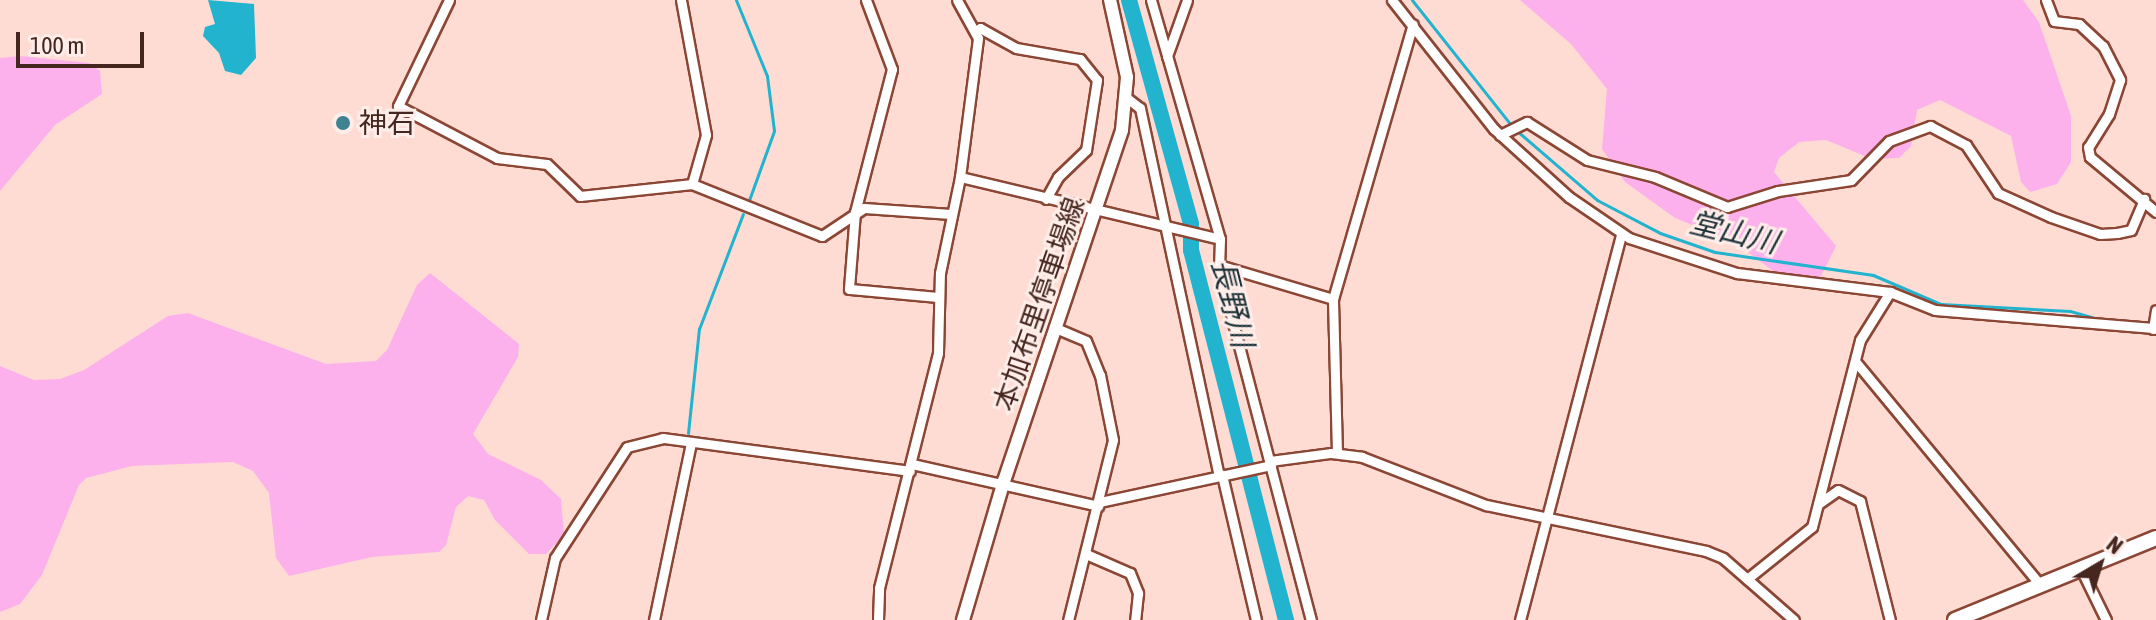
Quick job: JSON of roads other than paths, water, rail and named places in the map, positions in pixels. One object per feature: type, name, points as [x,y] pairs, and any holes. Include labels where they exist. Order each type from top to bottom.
[{"type":"main road","name":"本加布里停車場線","points":[[963,620],[1004,481],[1097,210],[1127,98],[1110,0]]},
{"type":"main road","points":[[1955,620],[2156,539]]},
{"type":"street","points":[[449,0],[398,106],[497,158],[547,164],[585,197],[692,184],[807,234],[834,231],[855,212],[875,207],[951,214]]},
{"type":"street","points":[[681,0],[706,135],[692,184]]},
{"type":"street","points":[[866,0],[892,69],[855,212],[849,289],[939,297]]},
{"type":"street","points":[[878,620],[879,588],[938,353],[939,297],[951,214],[960,177],[976,31],[957,0]]},
{"type":"street","points":[[1151,0],[1215,238],[1219,265],[1311,620]]},
{"type":"street","points":[[1167,56],[1187,0]]},
{"type":"street","points":[[1392,0],[1500,135],[1569,197],[1621,234],[1737,273],[1890,292],[1947,311],[2154,328],[2156,310]]},
{"type":"street","points":[[2046,0],[2048,16],[2087,29],[2115,70],[2118,93],[2088,147],[2100,169],[2144,199],[2156,212]]},
{"type":"street","points":[[1337,453],[1333,299],[1413,24]]},
{"type":"street","points":[[976,31],[980,28],[1016,48],[1080,59],[1097,80],[1086,150],[1058,177],[1046,199]]},
{"type":"street","points":[[1127,98],[1140,108],[1171,228],[1256,620]]},
{"type":"street","points":[[1500,135],[1527,122],[1587,160],[1655,177],[1727,207],[1778,191],[1851,180],[1889,141],[1930,126],[1966,145],[1998,193],[2051,217],[2100,234],[2131,230],[2144,199]]},
{"type":"street","points":[[960,177],[1215,238]]},
{"type":"street","points":[[1520,620],[1621,234]]},
{"type":"street","points":[[1219,265],[1333,299]]},
{"type":"street","points":[[1747,579],[1812,527],[1860,340],[1890,292]]},
{"type":"street","points":[[1058,329],[1086,341],[1100,375],[1113,440],[1068,620]]},
{"type":"street","points":[[1855,361],[2041,586]]},
{"type":"street","points":[[541,620],[555,558],[619,457],[643,441],[691,443],[911,468],[1004,481],[1099,504],[1270,464],[1337,453],[1362,457],[1456,496],[1545,520],[1706,551],[1747,579],[1794,620]]},
{"type":"street","points":[[654,620],[691,443]]},
{"type":"street","points":[[1818,504],[1838,490],[1860,501],[1890,620]]},
{"type":"street","points":[[1086,554],[1130,573],[1138,593],[1135,620]]},
{"type":"street","points":[[2081,569],[2106,620]]},
{"type":"water","points":[[208,0],[254,4],[256,58],[241,75],[225,71],[219,53],[203,36],[205,27],[215,24]]},
{"type":"waterway","points":[[736,0],[767,76],[774,131],[749,200]]},
{"type":"waterway","name":"長野川","points":[[1129,0],[1191,224],[1191,250],[1286,620]]},
{"type":"waterway","name":"堂山川","points":[[1412,0],[1511,125]]},
{"type":"waterway","name":"堂山川","points":[[1516,130],[1597,200],[1660,233],[1715,252],[1873,275],[1941,304],[2070,311],[2098,319]]},
{"type":"waterway","points":[[688,433],[699,329],[743,214]]},
{"type":"waterway","points":[[665,589],[686,493]]},
{"type":"place","name":"神石","points":[[343,123]]}]
